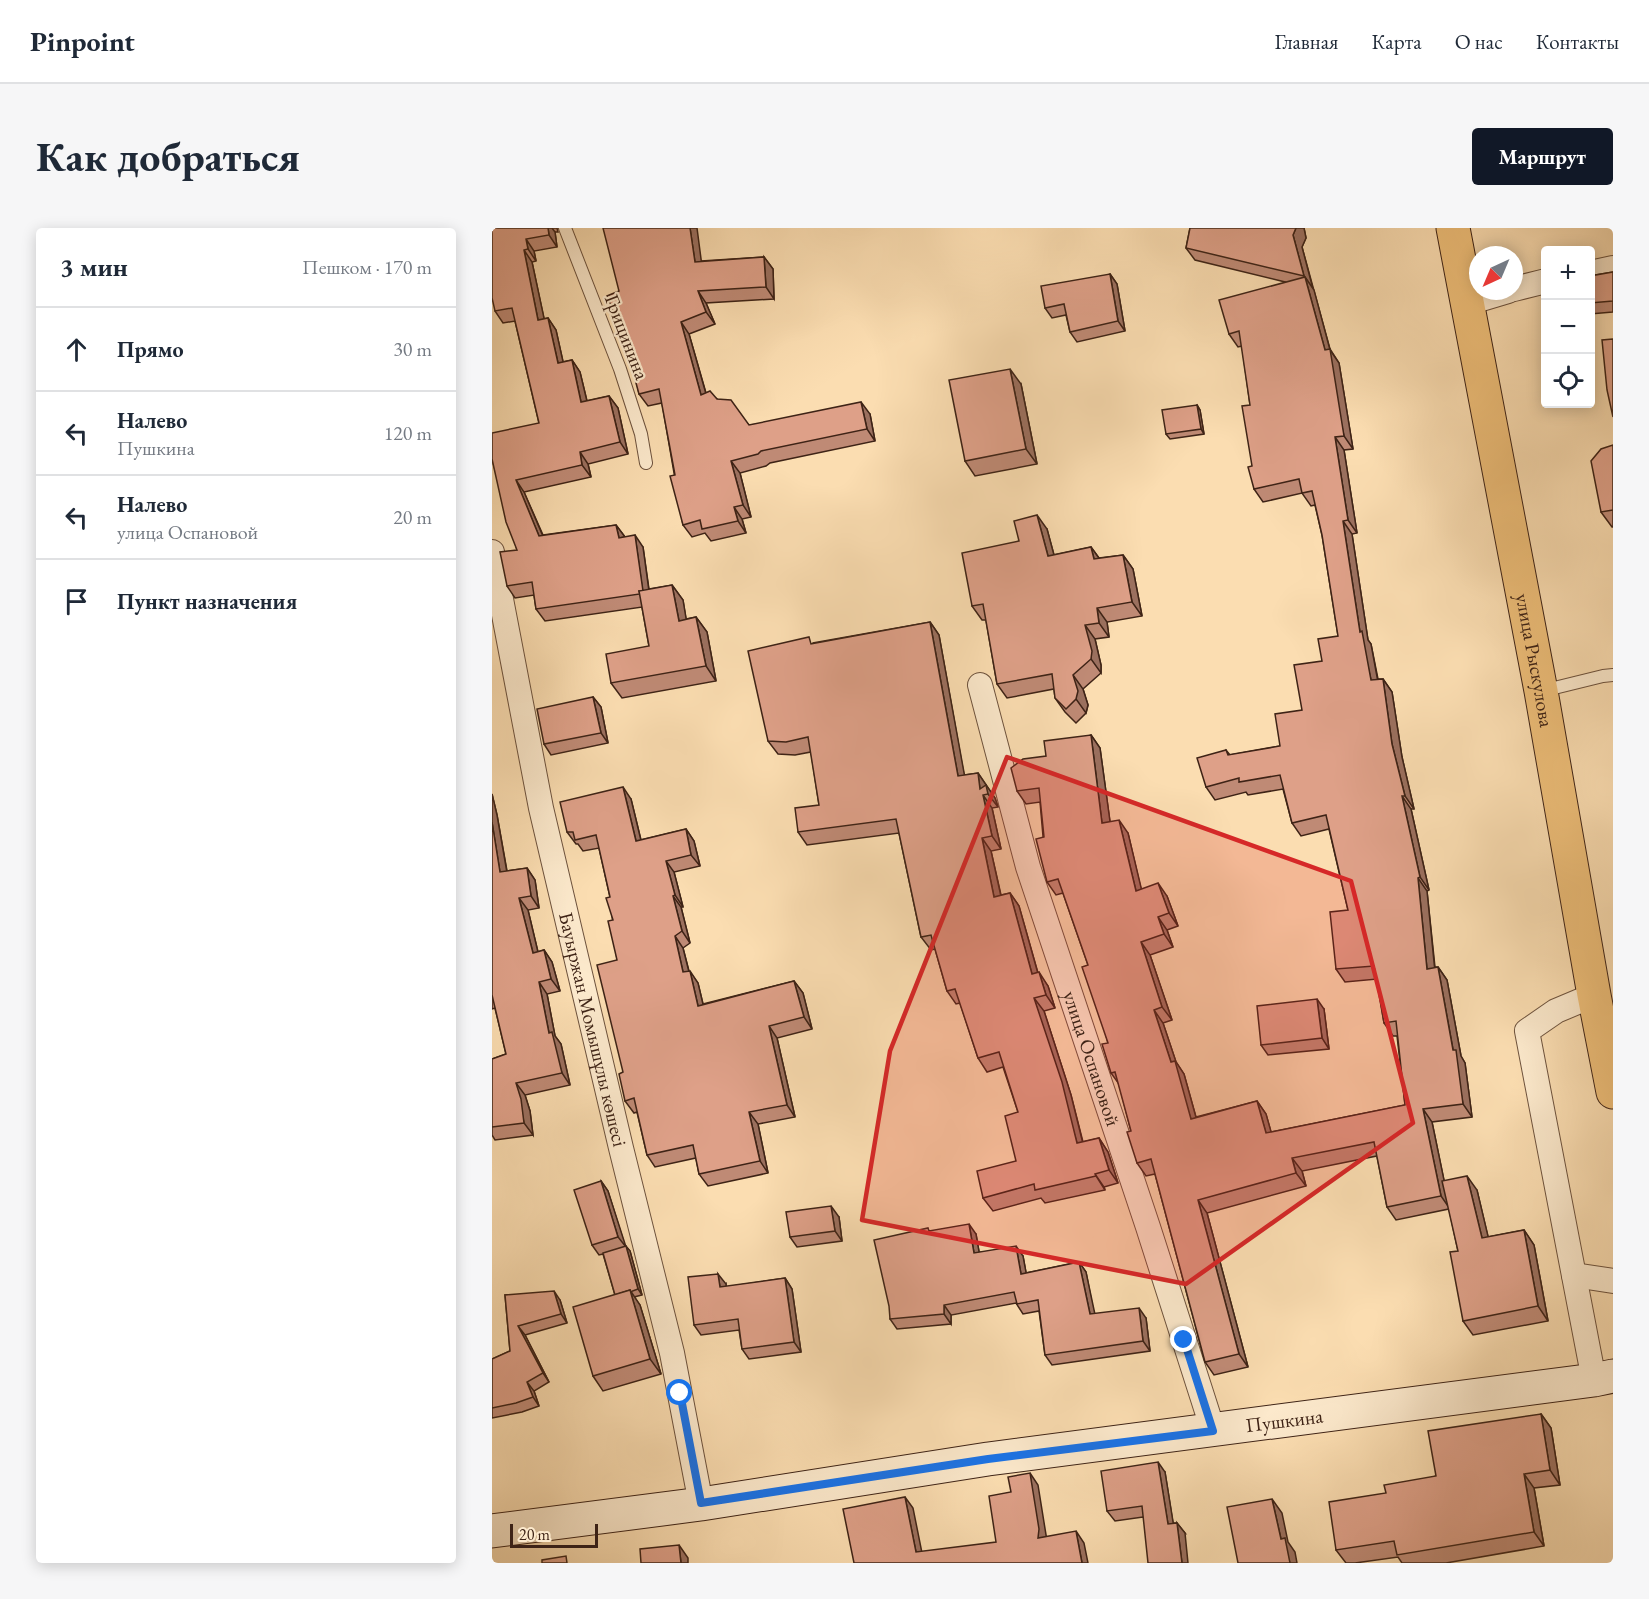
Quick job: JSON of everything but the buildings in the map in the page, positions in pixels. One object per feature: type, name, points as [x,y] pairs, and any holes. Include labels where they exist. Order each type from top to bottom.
[{"type":"main road","name":"улица Рыскулова","points":[[1453,228],[1541,691],[1613,1092]]},
{"type":"street","points":[[1595,272],[1613,268]]},
{"type":"street","points":[[1523,287],[1541,282]]},
{"type":"street","points":[[1468,303],[1478,300]]},
{"type":"street","name":"Бауыржан Момышұлы көшесі","points":[[492,552],[541,808],[618,1137],[672,1353],[701,1503]]},
{"type":"street","name":"улица Оспановой","points":[[980,685],[1028,867],[1213,1431]]},
{"type":"street","points":[[1594,995],[1556,1011],[1527,1031],[1574,1275],[1603,1378]]},
{"type":"street","points":[[1574,1275],[1613,1281]]},
{"type":"street","name":"Пушкина","points":[[492,1531],[701,1503],[988,1459],[1603,1378]]},
{"type":"lane","name":"Грицинина","points":[[565,228],[620,369],[641,434],[646,463]]},
{"type":"lane","points":[[1541,691],[1613,675]]},
{"type":"highlighted area","points":[[1007,757],[1351,881],[1413,1123],[1186,1284],[862,1220],[890,1051]]},
{"type":"route","points":[[680,1393],[701,1503],[988,1459],[1213,1431],[1184,1340]]}]
